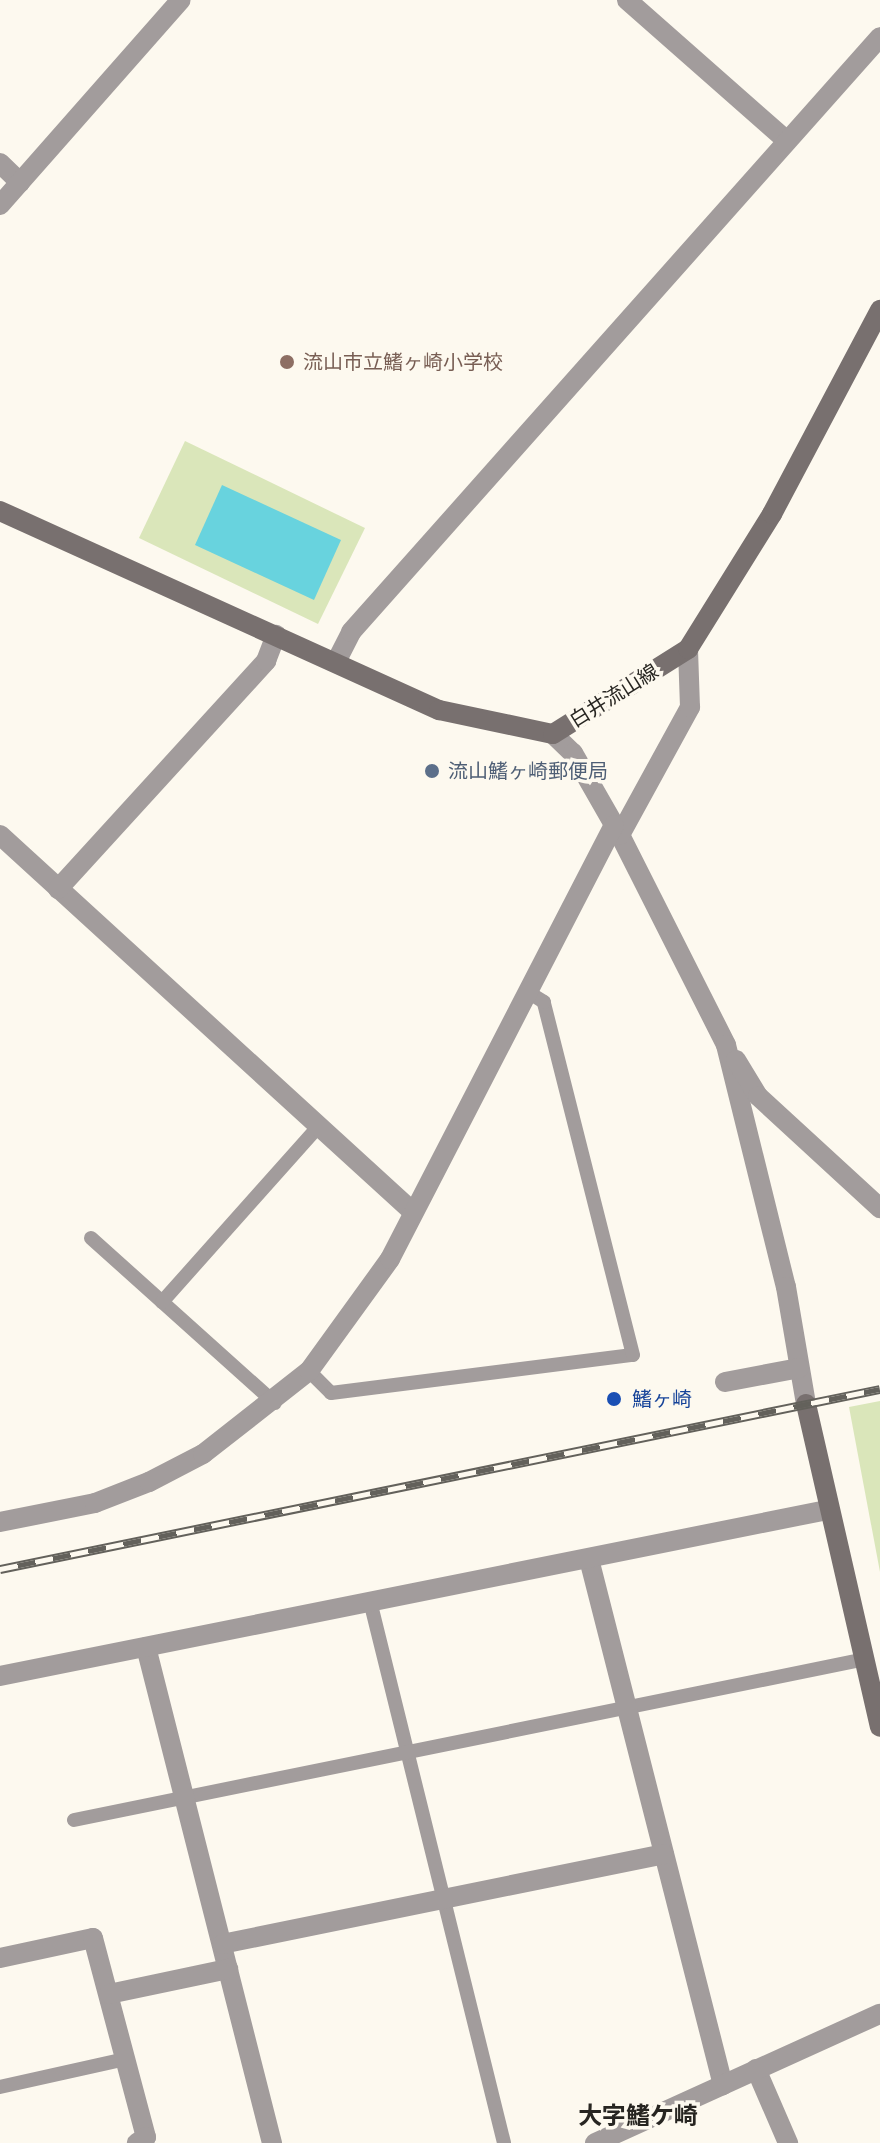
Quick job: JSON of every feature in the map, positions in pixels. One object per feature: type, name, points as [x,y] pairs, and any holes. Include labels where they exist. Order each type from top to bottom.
[{"type":"main road","name":"白井流山線","points":[[0,511],[439,710],[553,734],[688,649],[772,514],[880,310]]},
{"type":"main road","points":[[806,1404],[827,1510],[880,1727]]},
{"type":"street","points":[[0,205],[181,0]]},
{"type":"street","points":[[627,0],[787,141]]},
{"type":"street","points":[[336,662],[351,632],[880,37]]},
{"type":"street","points":[[0,163],[20,182]]},
{"type":"street","points":[[58,889],[266,661],[276,635]]},
{"type":"street","points":[[0,1522],[95,1503],[149,1482],[275,1403],[309,1371],[390,1259],[533,995],[617,830],[690,707],[688,649]]},
{"type":"street","points":[[553,734],[573,753],[617,830],[726,1045],[758,1096],[880,1208]]},
{"type":"street","points":[[0,835],[317,1128],[413,1212]]},
{"type":"street","points":[[726,1045],[806,1404]]},
{"type":"street","points":[[725,1382],[799,1368]]},
{"type":"street","points":[[0,1676],[371,1605],[827,1510]]},
{"type":"street","points":[[589,1559],[723,2085]]},
{"type":"street","points":[[146,1647],[272,2143]]},
{"type":"street","points":[[222,1944],[664,1854]]},
{"type":"street","points":[[0,1958],[93,1938],[146,2137],[137,2143]]},
{"type":"street","points":[[109,1994],[228,1969]]},
{"type":"street","points":[[595,2143],[880,2014]]},
{"type":"street","points":[[756,2069],[788,2143]]},
{"type":"lane","points":[[309,1371],[331,1393],[633,1355],[544,1002],[533,995]]},
{"type":"lane","points":[[162,1302],[317,1128]]},
{"type":"lane","points":[[91,1238],[275,1403]]},
{"type":"lane","points":[[371,1605],[504,2143]]},
{"type":"lane","points":[[74,1820],[407,1747],[865,1659]]},
{"type":"lane","points":[[0,2087],[125,2059]]},
{"type":"green space","points":[[185,441],[365,528],[318,624],[139,538]]},
{"type":"green space","points":[[880,1401],[880,1572],[849,1407]]},
{"type":"water","points":[[222,485],[341,540],[314,600],[195,545]]},
{"type":"railway","points":[[0,1569],[880,1389]]},
{"type":"place","name":"流山市立鰭ヶ崎小学校","points":[[287,362]]},
{"type":"place","name":"流山鰭ヶ崎郵便局","points":[[432,771]]},
{"type":"place","name":"鰭ヶ崎","points":[[614,1399]]},
{"type":"district","name":"大字鰭ケ崎","points":[[638,2116]]}]
